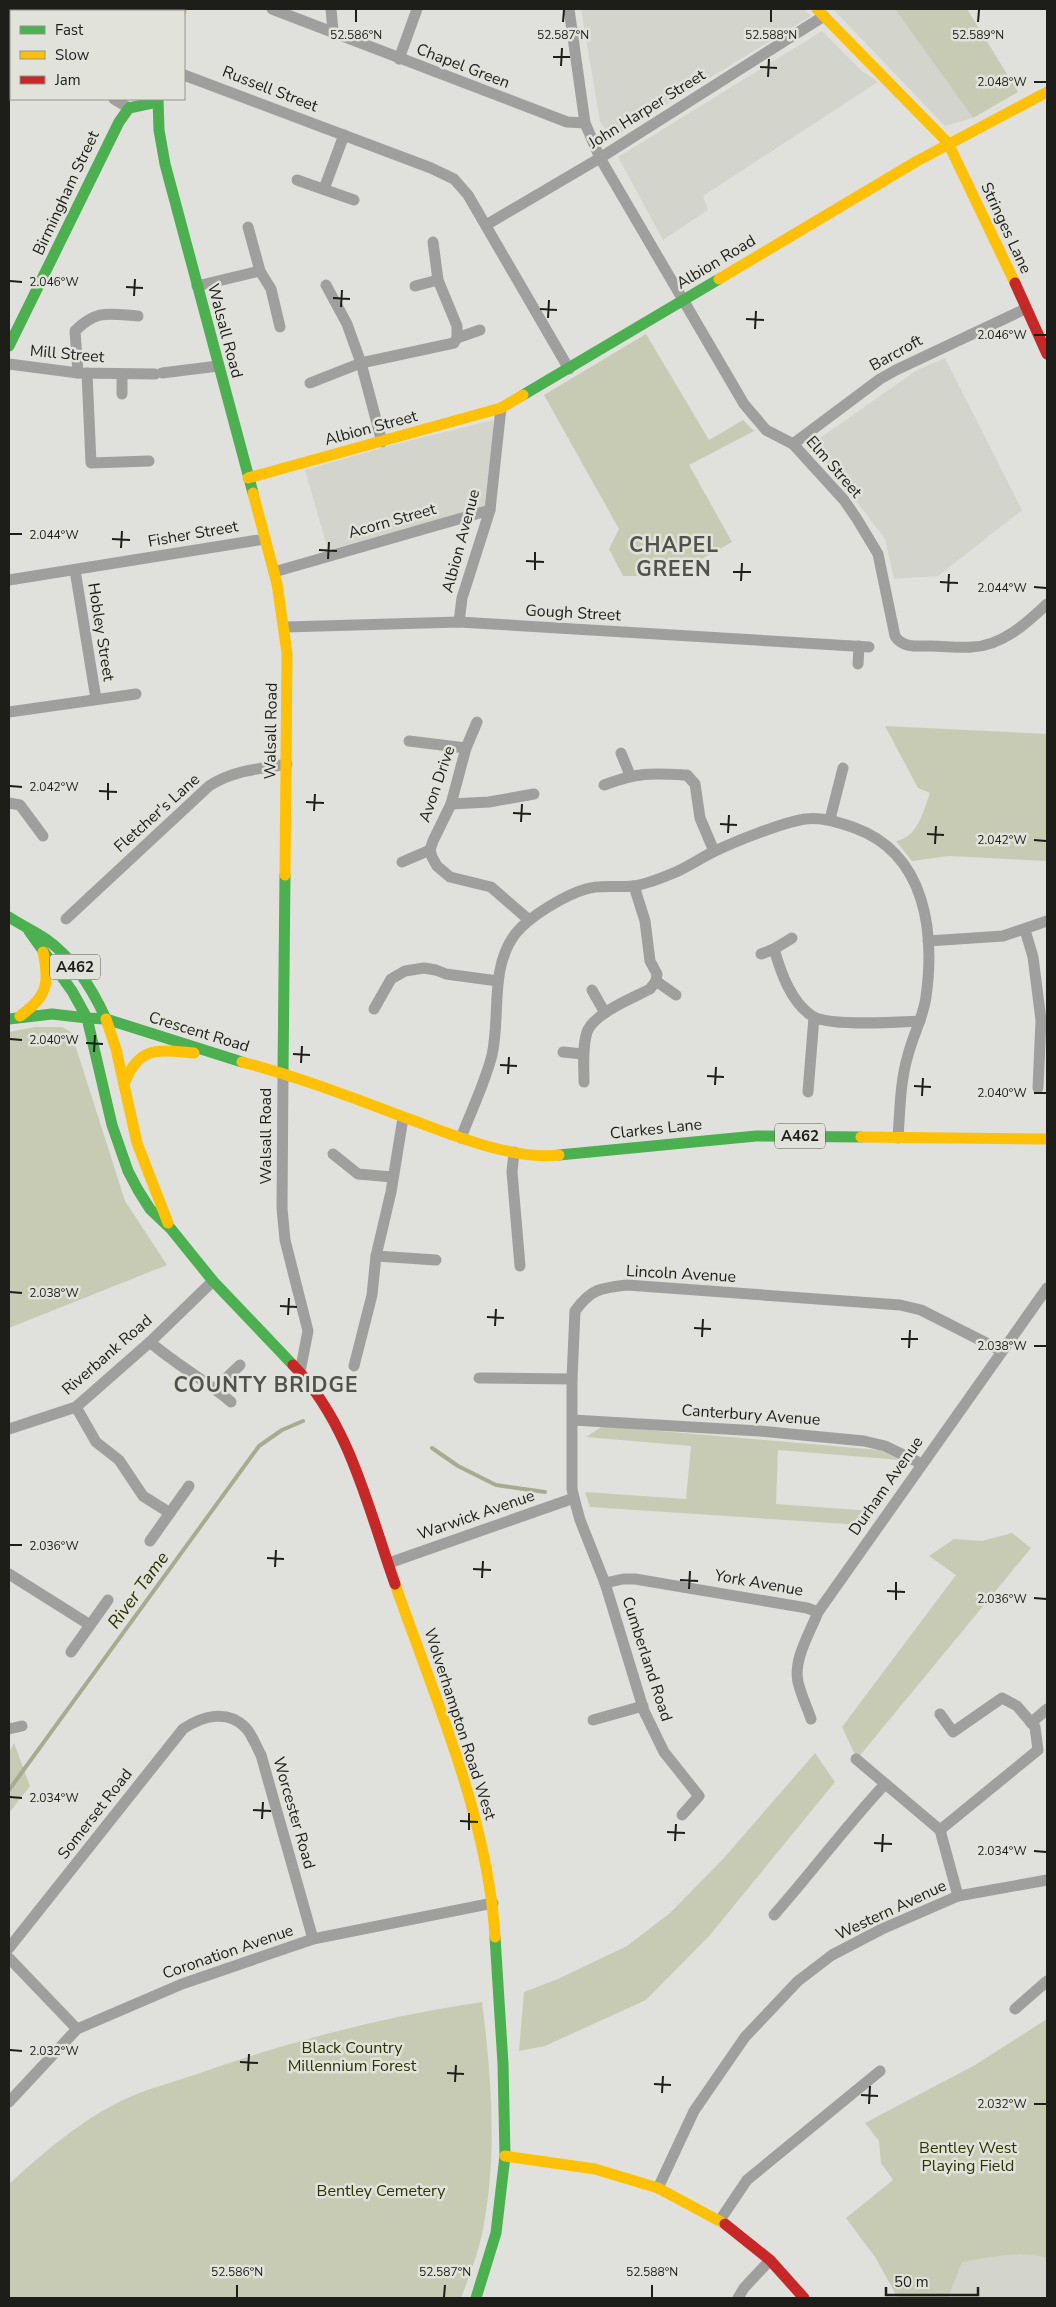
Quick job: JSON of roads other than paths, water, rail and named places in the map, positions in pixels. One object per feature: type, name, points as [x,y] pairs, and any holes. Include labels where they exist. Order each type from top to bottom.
[{"type":"main road","name":"Stringes Lane","points":[[821,12],[948,143],[983,213],[1047,354]]},
{"type":"main road","name":"Albion Road","points":[[501,408],[948,143],[1047,92]]},
{"type":"main road","points":[[129,108],[158,100]]},
{"type":"main road","name":"Walsall Road","points":[[158,100],[157,120],[160,137],[197,286],[274,572],[286,627],[287,764],[283,1073]]},
{"type":"main road","name":"Birmingham Street","points":[[10,340],[106,146],[129,108]]},
{"type":"main road","name":"Albion Street","points":[[248,478],[501,408]]},
{"type":"main road","name":"A462","points":[[9,917],[29,931],[44,938],[71,961],[94,994],[106,1019],[87,1018],[72,991],[29,931]]},
{"type":"main road","points":[[14,1018],[37,1005],[47,989],[47,967],[43,951]]},
{"type":"main road","points":[[14,1018],[52,1014],[87,1018]]},
{"type":"main road","name":"Wolverhampton Road West","points":[[87,1018],[112,1125],[128,1171],[150,1210],[170,1229],[213,1281],[300,1372],[323,1402],[342,1434],[458,1764],[480,1834],[493,1903],[499,1980],[505,2156],[496,2233],[476,2298]]},
{"type":"main road","name":"Crescent Road","points":[[106,1019],[211,1054],[283,1073]]},
{"type":"main road","name":"Wolverhampton Road West","points":[[106,1019],[116,1050],[137,1143],[170,1229]]},
{"type":"main road","name":"A462","points":[[124,1084],[128,1068],[140,1055],[152,1051],[211,1054]]},
{"type":"main road","name":"Clarkes Lane","points":[[283,1073],[461,1138],[514,1152],[554,1156],[756,1136],[1047,1138]]},
{"type":"main road","points":[[505,2156],[595,2169],[658,2188],[720,2220],[770,2260],[804,2298]]},
{"type":"street","name":"Chapel Green","points":[[272,9],[566,122],[584,124]]},
{"type":"street","points":[[331,9],[333,31]]},
{"type":"street","points":[[399,59],[417,9]]},
{"type":"street","name":"Elm Street","points":[[569,9],[584,124],[600,158],[683,301],[753,416],[766,430],[793,444],[844,500],[878,554],[895,636],[903,644],[974,648],[998,640],[1022,627],[1047,604]]},
{"type":"street","name":"John Harper Street","points":[[486,225],[600,158],[821,12]]},
{"type":"street","name":"Russell Street","points":[[185,75],[431,168],[454,179],[468,195],[486,225]]},
{"type":"street","points":[[116,100],[129,108]]},
{"type":"street","points":[[324,190],[344,135]]},
{"type":"street","points":[[297,180],[354,200]]},
{"type":"street","points":[[486,225],[569,369]]},
{"type":"street","points":[[248,226],[260,271],[271,289],[280,327]]},
{"type":"street","points":[[433,242],[438,280],[457,326],[458,338]]},
{"type":"street","points":[[197,286],[260,271]]},
{"type":"street","points":[[415,286],[438,280]]},
{"type":"street","points":[[326,286],[347,324],[361,363],[382,442]]},
{"type":"street","name":"Barcroft","points":[[793,444],[880,379],[1025,309]]},
{"type":"street","points":[[138,316],[103,314],[88,319],[75,331],[82,373],[91,463],[149,461]]},
{"type":"street","points":[[310,383],[361,363],[454,343],[458,338],[480,330]]},
{"type":"street","name":"Mill Street","points":[[9,364],[82,373],[122,374],[158,373],[218,366]]},
{"type":"street","name":"Mill Street","points":[[122,374],[122,394]]},
{"type":"street","name":"Albion Avenue","points":[[459,622],[462,598],[490,510],[501,408]]},
{"type":"street","name":"Acorn Street","points":[[274,572],[490,510]]},
{"type":"street","name":"Fisher Street","points":[[9,580],[265,538]]},
{"type":"street","name":"Hobley Street","points":[[75,570],[96,699]]},
{"type":"street","name":"Gough Street","points":[[286,627],[459,622],[864,646],[858,664]]},
{"type":"street","points":[[9,712],[136,694]]},
{"type":"street","name":"Avon Drive","points":[[430,850],[450,804],[466,748],[477,722]]},
{"type":"street","points":[[409,741],[466,748]]},
{"type":"street","points":[[621,753],[630,775]]},
{"type":"street","name":"Fletcher's Lane","points":[[66,919],[209,786],[224,776],[287,764]]},
{"type":"street","points":[[830,819],[843,768]]},
{"type":"street","points":[[604,785],[630,775],[649,773],[686,775],[695,784],[700,818],[714,851]]},
{"type":"street","points":[[450,804],[489,802],[534,794]]},
{"type":"street","points":[[9,803],[20,805],[43,836]]},
{"type":"street","points":[[461,1138],[491,1057],[495,1037],[498,981],[508,947],[516,932],[530,920],[559,901],[587,888],[634,886],[676,872],[714,851],[791,822],[808,819],[830,819],[871,834],[894,852],[908,869],[917,886],[923,906],[928,941],[926,997],[901,1081],[898,1138]]},
{"type":"street","points":[[402,862],[430,850],[437,866],[450,877],[491,887],[530,920]]},
{"type":"street","points":[[584,1082],[584,1054],[587,1031],[595,1020],[650,989],[656,981],[656,974],[650,961],[645,921],[634,886]]},
{"type":"street","points":[[928,941],[1003,936],[1047,921]]},
{"type":"street","points":[[1025,930],[1033,957],[1041,1020],[1038,1088]]},
{"type":"street","points":[[761,954],[774,949],[792,938]]},
{"type":"street","points":[[774,949],[780,971],[796,999],[814,1017],[847,1022],[920,1021]]},
{"type":"street","points":[[374,1009],[391,979],[405,971],[430,969],[446,974],[498,981]]},
{"type":"street","points":[[656,981],[676,995]]},
{"type":"street","points":[[592,990],[605,1013]]},
{"type":"street","points":[[808,1092],[814,1017]]},
{"type":"street","points":[[563,1052],[584,1054]]},
{"type":"street","name":"Walsall Road","points":[[283,1073],[282,1208],[285,1240],[308,1330],[300,1372]]},
{"type":"street","points":[[354,1366],[372,1295],[376,1256],[391,1192],[403,1118]]},
{"type":"street","points":[[514,1152],[512,1172],[520,1266]]},
{"type":"street","points":[[333,1154],[358,1174],[392,1177]]},
{"type":"street","points":[[376,1256],[436,1260]]},
{"type":"street","name":"Riverbank Road","points":[[9,1429],[76,1407],[150,1342],[213,1281]]},
{"type":"street","name":"Lincoln Avenue","points":[[605,1583],[580,1520],[572,1489],[572,1379],[575,1311],[586,1295],[606,1287],[627,1285],[900,1305],[921,1310],[1002,1351]]},
{"type":"street","name":"Durham Avenue","points":[[811,1719],[798,1681],[797,1669],[802,1650],[818,1612],[1047,1288]]},
{"type":"street","points":[[150,1342],[168,1358],[215,1388],[231,1402]]},
{"type":"street","points":[[215,1388],[240,1365]]},
{"type":"street","points":[[479,1378],[572,1379]]},
{"type":"street","points":[[76,1407],[96,1442],[119,1460],[144,1496],[170,1512]]},
{"type":"street","name":"Canterbury Avenue","points":[[573,1420],[759,1431],[864,1440],[885,1446],[922,1464]]},
{"type":"street","points":[[150,1541],[189,1486]]},
{"type":"street","name":"Warwick Avenue","points":[[388,1563],[574,1498]]},
{"type":"street","points":[[9,1574],[90,1625]]},
{"type":"street","name":"York Avenue","points":[[605,1583],[623,1579],[635,1579],[807,1608],[818,1612]]},
{"type":"street","name":"Cumberland Road","points":[[605,1583],[643,1706],[664,1752],[699,1796],[682,1815]]},
{"type":"street","points":[[71,1652],[108,1600]]},
{"type":"street","points":[[940,1714],[953,1732],[1002,1698],[1017,1706],[1035,1727],[1038,1750],[940,1830]]},
{"type":"street","points":[[593,1720],[643,1706]]},
{"type":"street","points":[[1031,1723],[1047,1709]]},
{"type":"street","name":"Worcester Road","points":[[218,1715],[234,1719],[246,1728],[261,1755],[313,1939]]},
{"type":"street","name":"Somerset Road","points":[[9,1948],[183,1729],[195,1720],[218,1715]]},
{"type":"street","points":[[9,1730],[22,1726]]},
{"type":"street","points":[[856,1760],[940,1830],[958,1896]]},
{"type":"street","points":[[774,1915],[809,1876],[856,1815],[885,1784]]},
{"type":"street","name":"Western Avenue","points":[[658,2188],[694,2111],[745,2036],[798,1982],[832,1956],[882,1929],[958,1896],[1047,1880]]},
{"type":"street","name":"Coronation Avenue","points":[[9,2102],[77,2029],[182,1984],[313,1939],[493,1903]]},
{"type":"street","points":[[9,1958],[77,2029]]},
{"type":"street","points":[[1015,2009],[1047,1981]]},
{"type":"street","points":[[720,2220],[747,2180],[880,2070]]},
{"type":"street","points":[[738,2298],[744,2288],[770,2260]]},
{"type":"waterway","name":"River Tame","points":[[9,1790],[259,1446],[282,1430],[303,1421]]},
{"type":"waterway","name":"River Tame","points":[[432,1448],[458,1466],[496,1485],[545,1492]]},
{"type":"district","name":"CHAPEL GREEN","points":[[674,557]]},
{"type":"district","name":"COUNTY BRIDGE","points":[[266,1385]]},
{"type":"park label","name":"Black Country Millennium Forest","points":[[352,2057]]},
{"type":"park label","name":"Bentley West Playing Field","points":[[968,2157]]},
{"type":"park label","name":"Bentley Cemetery","points":[[381,2191]]}]
